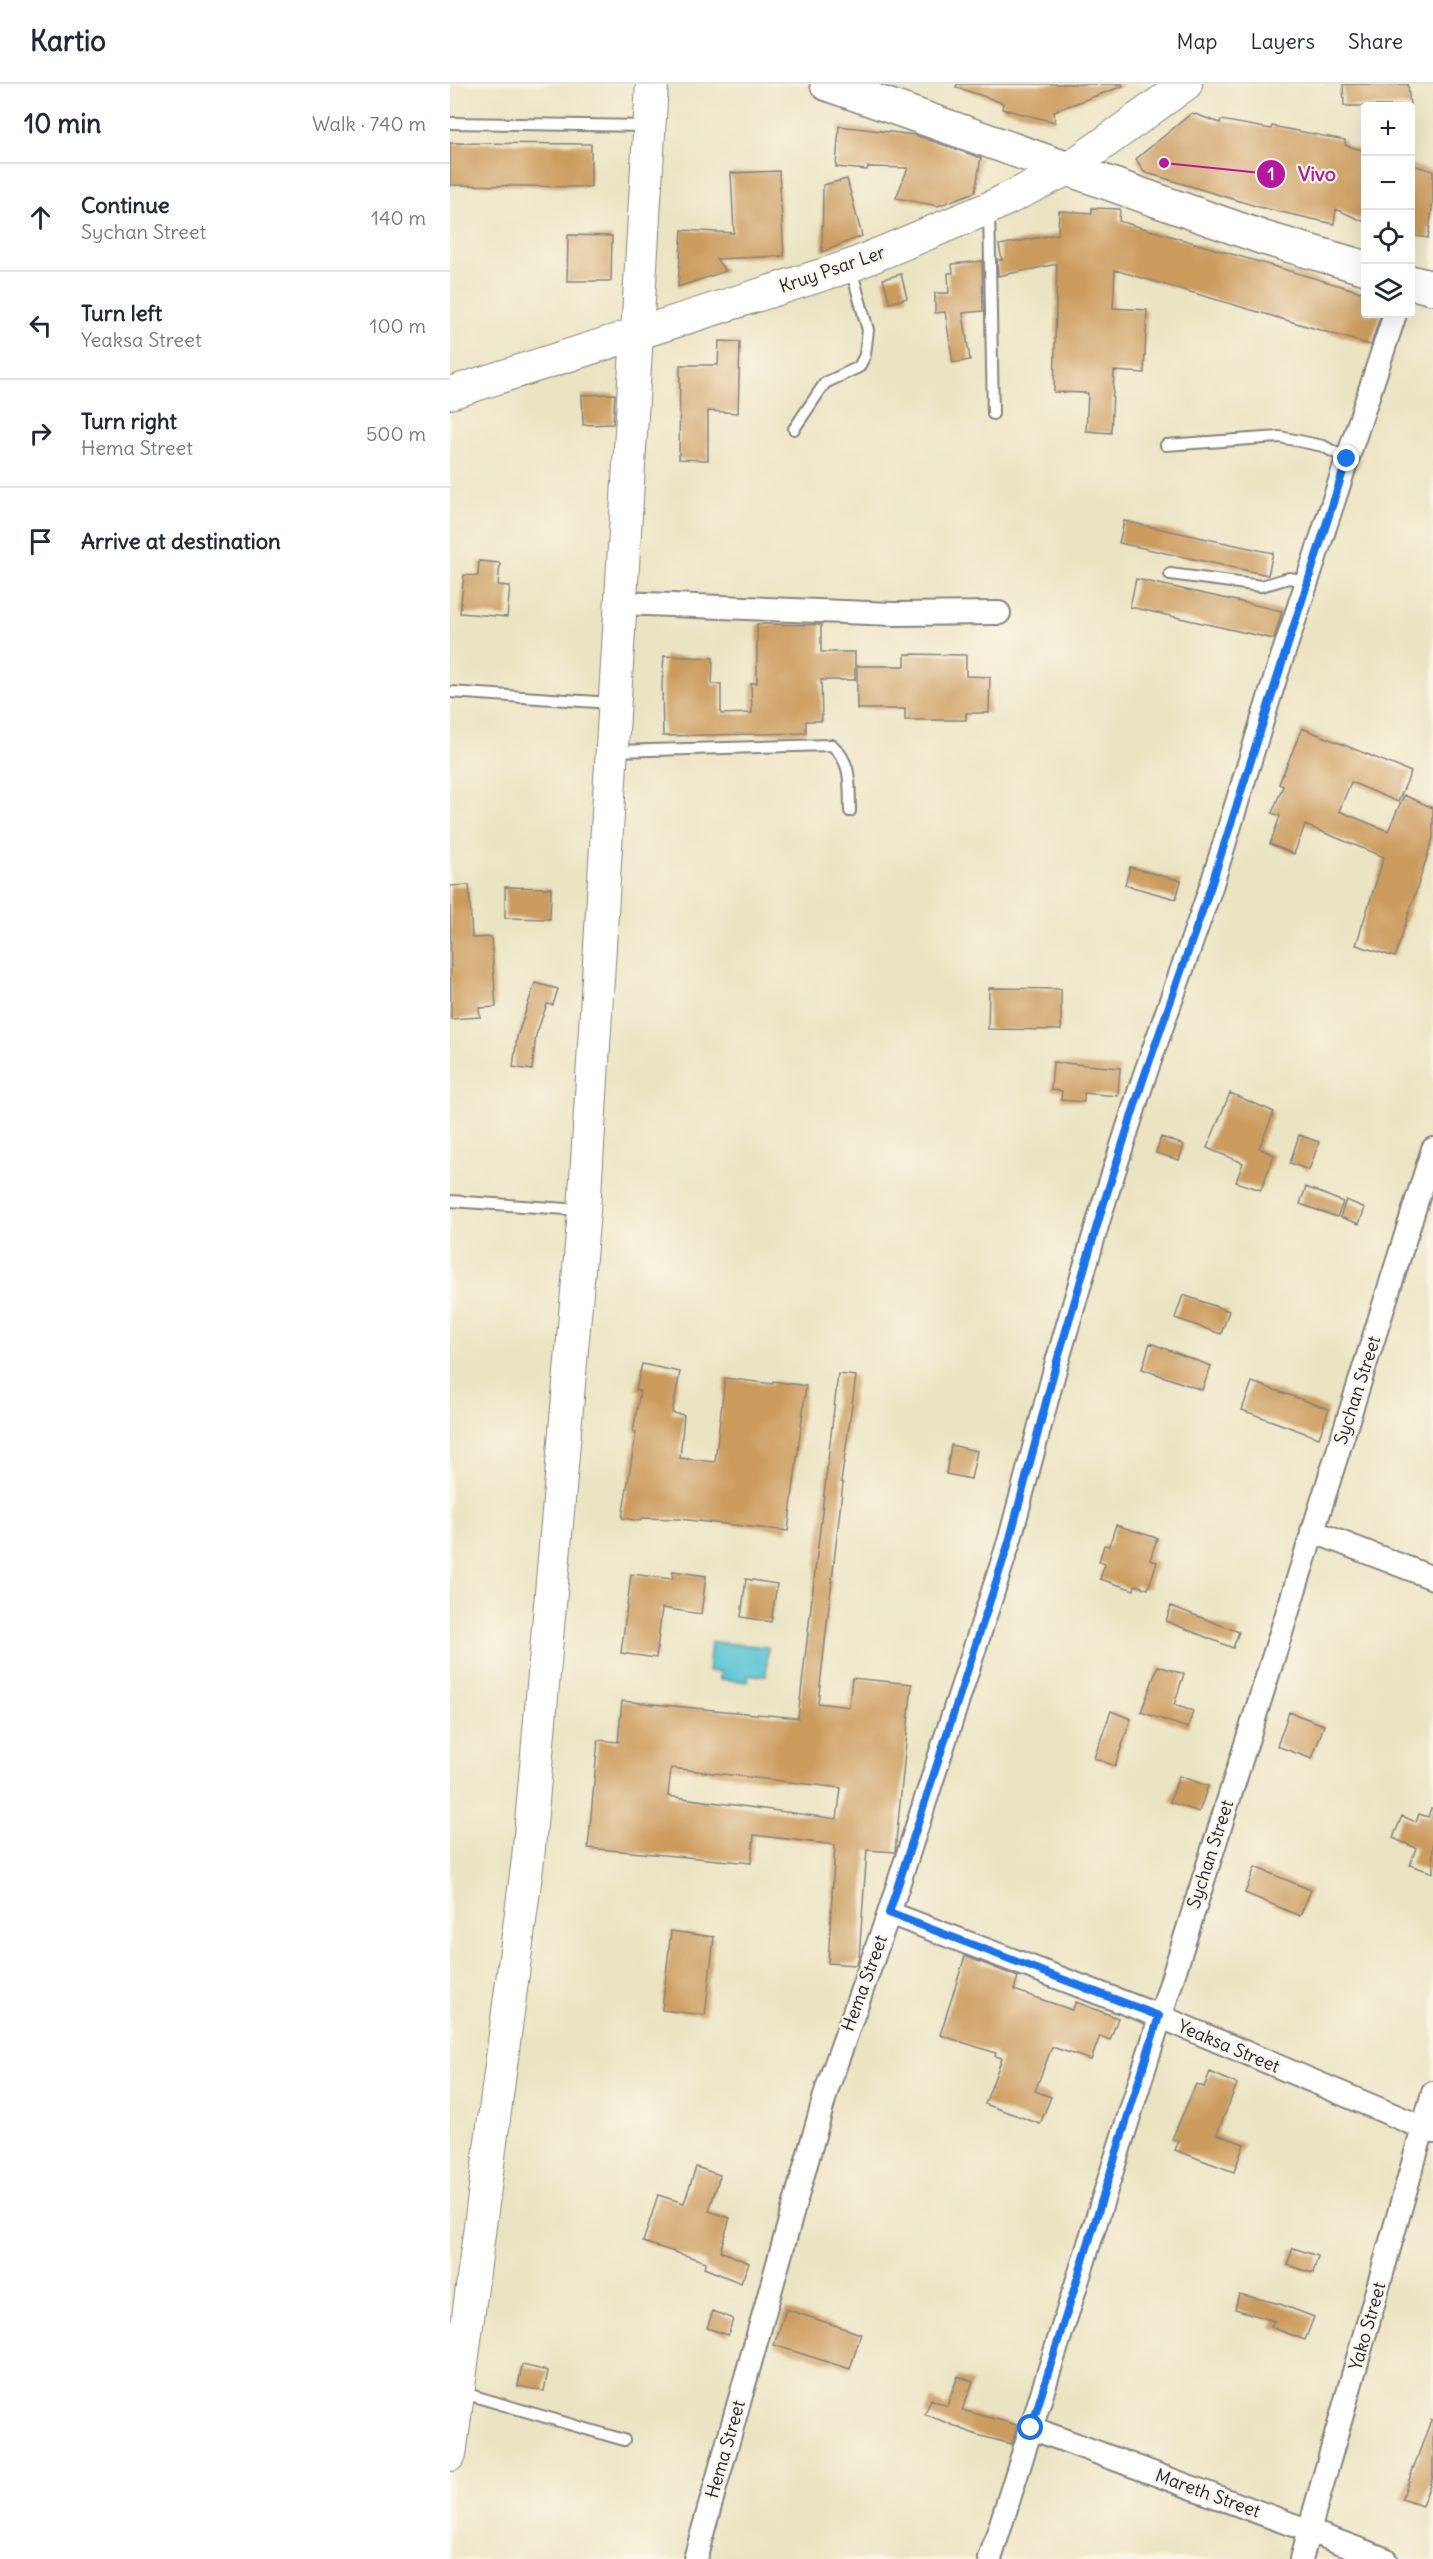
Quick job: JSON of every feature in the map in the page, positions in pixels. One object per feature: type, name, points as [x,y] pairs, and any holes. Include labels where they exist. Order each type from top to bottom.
[{"type":"highway","points":[[827,84],[1264,238],[1361,267]]},
{"type":"highway","points":[[1415,283],[1433,288]]},
{"type":"street","points":[[450,2455],[528,1859],[584,1211],[652,84]]},
{"type":"street","name":"Kruy Psar Ler","points":[[450,393],[850,266],[989,208],[1068,170],[1186,84]]},
{"type":"street","name":"Hema Street","points":[[695,2559],[827,2089],[889,1913],[1009,1542],[1055,1368],[1101,1212],[1143,1080],[1214,876],[1307,581],[1394,318]]},
{"type":"street","points":[[621,603],[894,614],[999,613]]},
{"type":"street","name":"Sychan Street","points":[[990,2559],[1433,1149]]},
{"type":"street","points":[[1312,1531],[1433,1578]]},
{"type":"street","name":"Yeaksa Street","points":[[889,1913],[1159,2016],[1428,2130]]},
{"type":"street","name":"Yako Street","points":[[1301,2559],[1428,2130],[1433,2093]]},
{"type":"street","name":"Mareth Street","points":[[1031,2428],[1384,2559]]},
{"type":"lane","points":[[450,123],[650,126]]},
{"type":"lane","points":[[989,208],[993,414]]},
{"type":"lane","points":[[794,429],[825,383],[859,367],[866,355],[868,330],[850,266]]},
{"type":"lane","points":[[1166,445],[1280,436],[1323,446],[1347,459]]},
{"type":"lane","points":[[1170,574],[1261,586],[1289,578],[1307,581]]},
{"type":"lane","points":[[450,692],[615,704]]},
{"type":"lane","points":[[612,751],[832,745],[843,754],[849,770],[850,812]]},
{"type":"lane","points":[[450,1201],[584,1211]]},
{"type":"lane","points":[[458,2392],[624,2440]]},
{"type":"water","points":[[711,1642],[768,1647],[766,1676],[749,1675],[748,1682],[720,1679],[721,1672],[708,1671]]},
{"type":"building","points":[[957,84],[1122,84],[1123,86],[1054,111],[1055,122],[1002,109],[1003,103],[956,87]]},
{"type":"building","points":[[1343,84],[1408,84],[1410,102],[1361,102],[1361,106],[1344,106]]},
{"type":"building","points":[[1192,113],[1220,123],[1221,120],[1271,129],[1272,126],[1345,140],[1345,145],[1361,150],[1361,220],[1336,209],[1334,224],[1259,207],[1144,172],[1136,159]]},
{"type":"building","points":[[839,126],[915,135],[981,158],[975,192],[938,206],[896,198],[908,168],[868,167],[867,170],[836,167]]},
{"type":"building","points":[[450,143],[591,144],[591,187],[450,185]]},
{"type":"building","points":[[1415,166],[1433,171],[1433,201],[1428,238],[1415,236]]},
{"type":"building","points":[[779,171],[784,256],[716,259],[726,271],[678,287],[682,230],[734,233],[731,173]]},
{"type":"building","points":[[847,179],[862,236],[822,252],[823,185]]},
{"type":"building","points":[[1092,208],[1120,209],[1119,221],[1361,292],[1361,318],[1380,318],[1371,345],[1115,270],[1113,308],[1147,310],[1144,373],[1114,371],[1111,433],[1086,431],[1088,393],[1054,392],[1057,264],[998,276],[997,260],[1002,260],[999,245],[1058,234],[1059,211],[1092,213]]},
{"type":"building","points":[[568,235],[612,236],[611,281],[567,281]]},
{"type":"building","points":[[982,261],[983,311],[963,313],[970,360],[953,363],[945,312],[935,313],[935,293],[949,293],[948,273],[953,273],[952,264]]},
{"type":"building","points":[[901,274],[907,298],[890,303],[883,279]]},
{"type":"building","points":[[719,341],[740,342],[738,413],[708,411],[708,460],[679,459],[680,365],[718,365]]},
{"type":"building","points":[[615,394],[613,424],[583,425],[582,395]]},
{"type":"building","points":[[1124,521],[1273,553],[1268,575],[1119,543]]},
{"type":"building","points":[[479,561],[500,563],[498,585],[510,586],[507,617],[460,613],[464,575],[478,576]]},
{"type":"building","points":[[1136,579],[1282,611],[1274,639],[1130,607]]},
{"type":"building","points":[[757,624],[821,625],[821,652],[855,652],[855,680],[821,680],[822,721],[806,721],[806,733],[663,736],[664,656],[713,658],[712,684],[721,684],[721,714],[752,713],[751,683],[757,683]]},
{"type":"building","points":[[905,654],[966,655],[966,676],[990,677],[989,713],[966,713],[966,720],[905,720],[905,709],[857,709],[857,666],[905,666]]},
{"type":"building","points":[[1302,728],[1411,772],[1398,802],[1351,782],[1339,811],[1388,831],[1404,795],[1433,808],[1433,838],[1395,957],[1356,945],[1384,857],[1305,825],[1294,854],[1270,844],[1280,816],[1272,813],[1283,786],[1279,784]]},
{"type":"building","points":[[1130,867],[1181,881],[1176,899],[1125,885]]},
{"type":"building","points":[[469,885],[472,938],[491,937],[496,1007],[479,1008],[480,1017],[451,1019],[450,886]]},
{"type":"building","points":[[505,887],[551,888],[550,919],[505,918]]},
{"type":"building","points":[[535,983],[558,989],[553,1005],[547,1004],[536,1035],[532,1070],[513,1067],[517,1037]]},
{"type":"building","points":[[989,988],[1061,989],[1061,1030],[988,1029]]},
{"type":"building","points":[[1053,1062],[1120,1068],[1118,1096],[1084,1093],[1084,1102],[1061,1100],[1062,1091],[1051,1090]]},
{"type":"building","points":[[1230,1093],[1274,1112],[1259,1148],[1274,1155],[1261,1190],[1236,1182],[1243,1163],[1207,1148]]},
{"type":"building","points":[[1299,1135],[1319,1142],[1309,1170],[1290,1163]]},
{"type":"building","points":[[1161,1137],[1184,1145],[1179,1160],[1156,1153]]},
{"type":"building","points":[[1306,1187],[1343,1202],[1337,1217],[1300,1204]]},
{"type":"building","points":[[1346,1200],[1365,1208],[1359,1224],[1340,1217]]},
{"type":"building","points":[[1183,1295],[1229,1311],[1221,1334],[1175,1318]]},
{"type":"building","points":[[1150,1343],[1211,1366],[1202,1390],[1142,1369]]},
{"type":"building","points":[[642,1364],[680,1372],[672,1413],[684,1415],[680,1458],[715,1462],[725,1378],[806,1386],[788,1531],[679,1519],[641,1518],[640,1521],[622,1518],[636,1432],[633,1432],[640,1391],[636,1390]]},
{"type":"building","points":[[838,1374],[856,1376],[841,1482],[843,1483],[818,1703],[849,1707],[852,1678],[912,1684],[895,1852],[867,1850],[859,1957],[856,1965],[828,1963],[835,1845],[754,1835],[751,1863],[588,1848],[598,1740],[618,1742],[622,1701],[798,1718]],"holes":[[[671,1768],[841,1788],[837,1819],[668,1796]]]},
{"type":"building","points":[[1252,1382],[1329,1409],[1319,1438],[1242,1410]]},
{"type":"building","points":[[951,1445],[977,1451],[971,1479],[946,1474]]},
{"type":"building","points":[[1116,1525],[1157,1538],[1150,1560],[1157,1562],[1148,1589],[1135,1585],[1134,1590],[1100,1579],[1105,1564],[1099,1562],[1104,1545],[1109,1546]]},
{"type":"building","points":[[673,1571],[706,1576],[701,1614],[662,1608],[656,1658],[621,1653],[631,1574],[672,1579]]},
{"type":"building","points":[[746,1579],[777,1584],[771,1622],[741,1617]]},
{"type":"building","points":[[1171,1606],[1239,1632],[1233,1648],[1166,1621]]},
{"type":"building","points":[[1158,1666],[1184,1674],[1174,1705],[1193,1711],[1188,1728],[1141,1712]]},
{"type":"building","points":[[1111,1711],[1131,1719],[1115,1766],[1094,1758]]},
{"type":"building","points":[[1289,1712],[1324,1725],[1312,1759],[1277,1746]]},
{"type":"building","points":[[1179,1776],[1208,1786],[1199,1812],[1170,1802]]},
{"type":"building","points":[[1433,1808],[1433,1873],[1410,1865],[1416,1848],[1393,1838],[1402,1816],[1416,1822],[1419,1814],[1428,1817]]},
{"type":"building","points":[[1255,1867],[1311,1890],[1300,1916],[1245,1893]]},
{"type":"building","points":[[671,1931],[714,1937],[705,2015],[662,2010]]},
{"type":"building","points":[[965,1956],[1018,1977],[1014,1990],[1072,2010],[1076,2002],[1118,2018],[1110,2040],[1100,2036],[1091,2060],[1052,2047],[1035,2091],[1051,2097],[1040,2124],[985,2104],[1002,2058],[995,2056],[996,2053],[940,2035]]},
{"type":"building","points":[[1210,2072],[1237,2084],[1217,2134],[1244,2144],[1234,2172],[1175,2150],[1179,2141],[1172,2139],[1196,2084],[1204,2087]]},
{"type":"building","points":[[696,2167],[720,2175],[709,2211],[730,2218],[720,2251],[749,2263],[741,2283],[704,2268],[706,2262],[643,2242],[658,2195],[684,2203]]},
{"type":"building","points":[[1293,2248],[1318,2256],[1313,2273],[1287,2265]]},
{"type":"building","points":[[1239,2294],[1280,2304],[1314,2317],[1305,2340],[1271,2327],[1274,2321],[1235,2309]]},
{"type":"building","points":[[786,2309],[861,2334],[850,2369],[774,2345]]},
{"type":"building","points":[[713,2311],[733,2319],[728,2335],[707,2328]]},
{"type":"building","points":[[522,2365],[548,2371],[544,2391],[518,2386]]},
{"type":"building","points":[[958,2376],[973,2382],[962,2410],[1017,2425],[1012,2444],[977,2435],[925,2414],[931,2399],[947,2406]]},
{"type":"building","points":[[1431,2420],[1433,2420],[1433,2476],[1422,2506],[1402,2499]]},
{"type":"place","name":"Vivo","points":[[1164,163]]},
{"type":"route","points":[[1031,2428],[1159,2016],[889,1913],[1009,1542],[1055,1368],[1101,1212],[1143,1080],[1211,886],[1275,679],[1347,459]]}]
